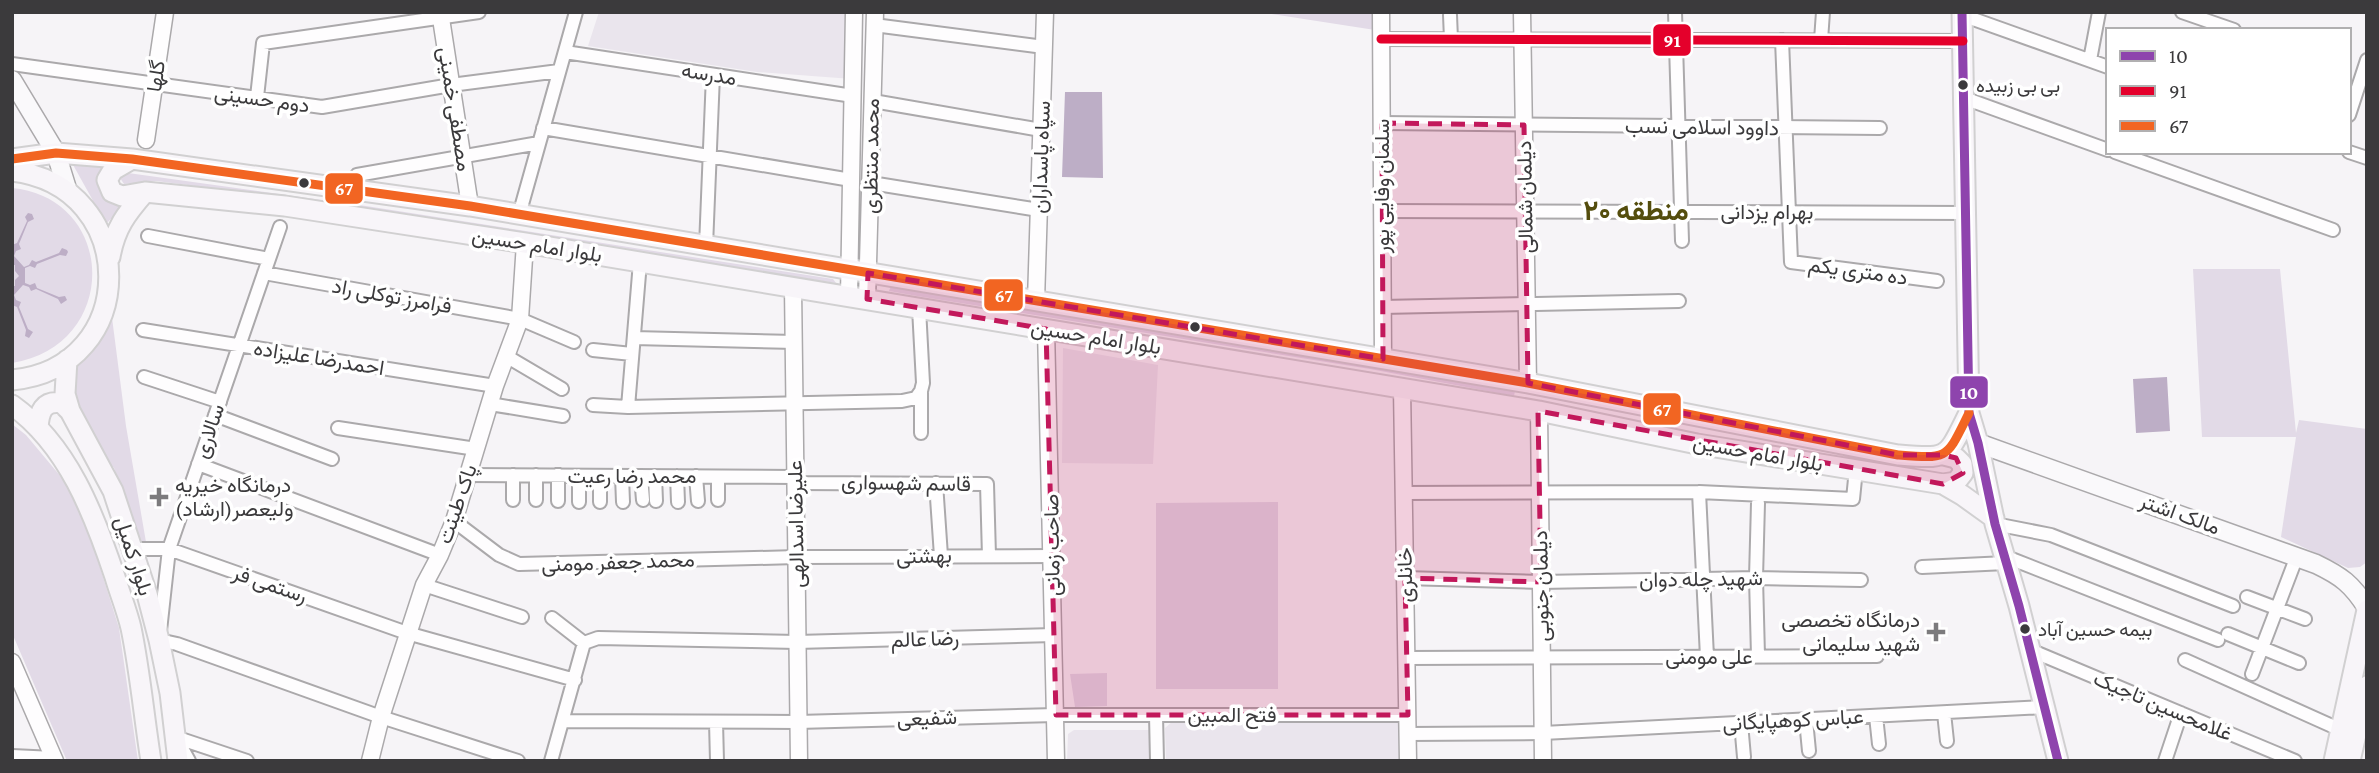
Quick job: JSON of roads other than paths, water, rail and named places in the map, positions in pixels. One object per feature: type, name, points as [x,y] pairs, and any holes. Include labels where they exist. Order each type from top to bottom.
[{"type":"main road","points":[[1962,14],[1969,413],[1994,521],[2058,761]]},
{"type":"main road","points":[[12,80],[56,153],[68,192]]},
{"type":"main road","name":"بلوار امام حسین","points":[[12,159],[56,153],[132,159],[470,206],[1528,383],[1898,455],[1931,458],[1944,455]]},
{"type":"main road","name":"بلوار امام حسین","points":[[132,159],[113,170],[107,180],[112,192],[122,196],[145,192],[285,206],[526,243],[1539,411],[1697,444],[1943,484],[1962,495],[1994,521]]},
{"type":"main road","points":[[12,171],[41,177],[68,192],[92,217],[103,238],[109,261]]},
{"type":"main road","points":[[12,380],[39,374],[67,360],[91,336],[102,316],[108,295],[109,261],[118,225],[145,192]]},
{"type":"main road","name":"بلوار کمیل","points":[[67,360],[65,394],[70,411],[113,491],[147,594],[159,639],[178,761]]},
{"type":"main road","points":[[38,428],[39,412],[49,403],[62,402],[70,411]]},
{"type":"main road","name":"بلوار کمیل","points":[[12,405],[38,428],[68,466],[101,535],[131,627],[151,761]]},
{"type":"main road","points":[[1943,484],[1956,482],[1963,473],[1962,464],[1956,458],[1944,455],[1955,441],[1969,413]]},
{"type":"main road","name":"مالک اشتر","points":[[1978,443],[2297,556],[2341,576],[2357,592],[2367,609]]},
{"type":"main road","points":[[2334,761],[2367,609]]},
{"type":"main road","points":[[2350,761],[2367,686]]},
{"type":"street","name":"گلها","points":[[146,140],[165,12]]},
{"type":"street","points":[[257,97],[263,43],[440,15],[479,12]]},
{"type":"street","points":[[519,215],[576,12]]},
{"type":"street","name":"محمد منتظری","points":[[854,12],[851,222],[859,272]]},
{"type":"street","name":"سپاه پاسداران","points":[[1036,301],[1045,12]]},
{"type":"street","name":"سلمان وفایی پور","points":[[1381,12],[1383,359]]},
{"type":"street","name":"دیلمان شمالی","points":[[1522,12],[1529,39],[1524,125],[1528,383]]},
{"type":"street","points":[[1675,12],[1682,241]]},
{"type":"street","points":[[1821,40],[1823,12]]},
{"type":"street","points":[[2090,60],[2099,12]]},
{"type":"street","points":[[2182,12],[2226,28]]},
{"type":"street","points":[[1962,14],[2106,66]]},
{"type":"street","name":"مصطفی خمینی","points":[[440,15],[470,206]]},
{"type":"street","points":[[1450,15],[1451,39]]},
{"type":"street","points":[[875,19],[1044,47]]},
{"type":"street","name":"محمد منتظری","points":[[858,298],[859,272],[869,224],[875,19]]},
{"type":"street","points":[[1381,38],[1963,41]]},
{"type":"street","name":"ده متری یکم","points":[[1782,40],[1791,262],[1937,281]]},
{"type":"street","name":"مدرسه","points":[[565,52],[853,96]]},
{"type":"street","points":[[2351,110],[2365,74],[2367,60]]},
{"type":"street","name":"دوم حسینی","points":[[12,64],[322,107],[451,85],[559,71]]},
{"type":"street","points":[[706,246],[713,75]]},
{"type":"street","points":[[1964,98],[2106,149]]},
{"type":"street","points":[[873,101],[1041,130]]},
{"type":"street","name":"داوود اسلامی نسب","points":[[1382,124],[1880,128]]},
{"type":"street","points":[[543,128],[851,180]]},
{"type":"street","points":[[357,176],[539,143]]},
{"type":"street","points":[[2121,154],[2333,230]]},
{"type":"street","points":[[871,183],[1039,210]]},
{"type":"street","name":"بهرام یزدانی","points":[[1383,211],[1967,213]]},
{"type":"street","points":[[851,222],[869,224]]},
{"type":"street","name":"سالاری","points":[[159,639],[169,549],[280,227]]},
{"type":"street","points":[[148,236],[269,259]]},
{"type":"street","name":"پاک طینت","points":[[370,761],[407,633],[424,585],[454,521],[495,386],[520,319],[526,243]]},
{"type":"street","points":[[628,407],[640,262]]},
{"type":"street","name":"فرامرز توکلی راد","points":[[264,273],[520,319],[574,342]]},
{"type":"street","name":"علیرضا اسدالهی","points":[[793,287],[799,761]]},
{"type":"street","points":[[1382,307],[1679,301]]},
{"type":"street","points":[[919,308],[918,394],[921,433]]},
{"type":"street","name":"صاحب زمانی","points":[[1046,329],[1056,761]]},
{"type":"street","name":"احمدرضا علیزاده","points":[[144,330],[495,386]]},
{"type":"street","points":[[634,338],[794,342]]},
{"type":"street","points":[[593,349],[632,354]]},
{"type":"street","points":[[506,356],[562,389]]},
{"type":"street","points":[[144,377],[220,402]]},
{"type":"street","name":"خانلری","points":[[1402,388],[1408,761]]},
{"type":"street","points":[[593,405],[628,407],[902,401],[918,394]]},
{"type":"street","points":[[490,404],[563,416]]},
{"type":"street","name":"دیلمان جنوبی","points":[[1539,411],[1543,761]]},
{"type":"street","points":[[215,415],[332,459]]},
{"type":"street","points":[[338,428],[476,449]]},
{"type":"street","points":[[198,464],[440,555]]},
{"type":"street","name":"محمد رضا رعیت","points":[[468,475],[696,476],[796,480]]},
{"type":"street","points":[[513,475],[513,500]]},
{"type":"street","points":[[536,475],[536,500]]},
{"type":"street","points":[[558,475],[558,501]]},
{"type":"street","points":[[579,476],[579,502]]},
{"type":"street","points":[[600,476],[600,502]]},
{"type":"street","points":[[622,476],[623,502]]},
{"type":"street","points":[[648,476],[649,501]]},
{"type":"street","points":[[677,476],[678,502]]},
{"type":"street","points":[[696,476],[698,501]]},
{"type":"street","points":[[718,477],[718,500]]},
{"type":"street","points":[[1404,493],[1699,492],[1853,499],[1855,479]]},
{"type":"street","name":"قاسم شهسواری","points":[[796,480],[987,484],[989,556]]},
{"type":"street","points":[[936,483],[941,556]]},
{"type":"street","points":[[1699,492],[1707,657]]},
{"type":"street","points":[[1758,503],[1756,578],[1759,656]]},
{"type":"street","name":"محمد جعفر مومنی","points":[[454,521],[499,555],[519,564],[797,557]]},
{"type":"street","points":[[1994,521],[2051,535],[2233,606]]},
{"type":"street","name":"رستمی فر","points":[[130,549],[169,549],[407,633],[575,680]]},
{"type":"street","name":"بهشتی","points":[[797,557],[1052,556]]},
{"type":"street","points":[[2252,674],[2297,556]]},
{"type":"street","points":[[1922,567],[2005,560],[2299,663]]},
{"type":"street","name":"شهید چله دوان","points":[[1405,578],[1541,582],[1756,578],[1861,580]]},
{"type":"street","points":[[424,585],[522,617]]},
{"type":"street","points":[[2247,597],[2305,619]]},
{"type":"street","points":[[551,761],[584,643],[552,618]]},
{"type":"street","name":"رضا عالم","points":[[584,643],[598,638],[797,642],[1054,635]]},
{"type":"street","points":[[159,639],[518,761]]},
{"type":"street","name":"غلامحسین تاجیک","points":[[2030,650],[2295,761]]},
{"type":"street","name":"علی مومنی","points":[[1407,657],[1877,656]]},
{"type":"street","points":[[2185,660],[2341,730]]},
{"type":"street","points":[[12,662],[54,759],[12,756]]},
{"type":"street","name":"عباس کوهپایگانی","points":[[1408,734],[1543,733],[2044,707]]},
{"type":"street","points":[[1944,713],[1947,741]]},
{"type":"street","points":[[2165,761],[2180,713]]},
{"type":"street","name":"فتح المبین","points":[[1056,715],[1408,715]]},
{"type":"street","name":"شفیعی","points":[[563,721],[798,722],[1056,715]]},
{"type":"street","points":[[1156,715],[1157,761]]},
{"type":"street","points":[[1877,716],[1879,744]]},
{"type":"street","points":[[1806,720],[1809,751]]},
{"type":"street","points":[[716,722],[717,761]]},
{"type":"street","points":[[1741,723],[1744,757]]},
{"type":"street","points":[[175,737],[190,761]]},
{"type":"street","points":[[175,737],[247,761]]},
{"type":"place","name":"بی بی زبیده","points":[[1963,85]]},
{"type":"place","name":"درمانگاه خیریه ولیعصر(ارشاد)","points":[[159,497]]},
{"type":"place","name":"بیمه حسین آباد","points":[[2025,629]]},
{"type":"place","name":"درمانگاه تخصصی شهید سلیمانی","points":[[1936,632]]},
{"type":"district","name":"منطقه ۲۰","points":[[1636,210]]}]
